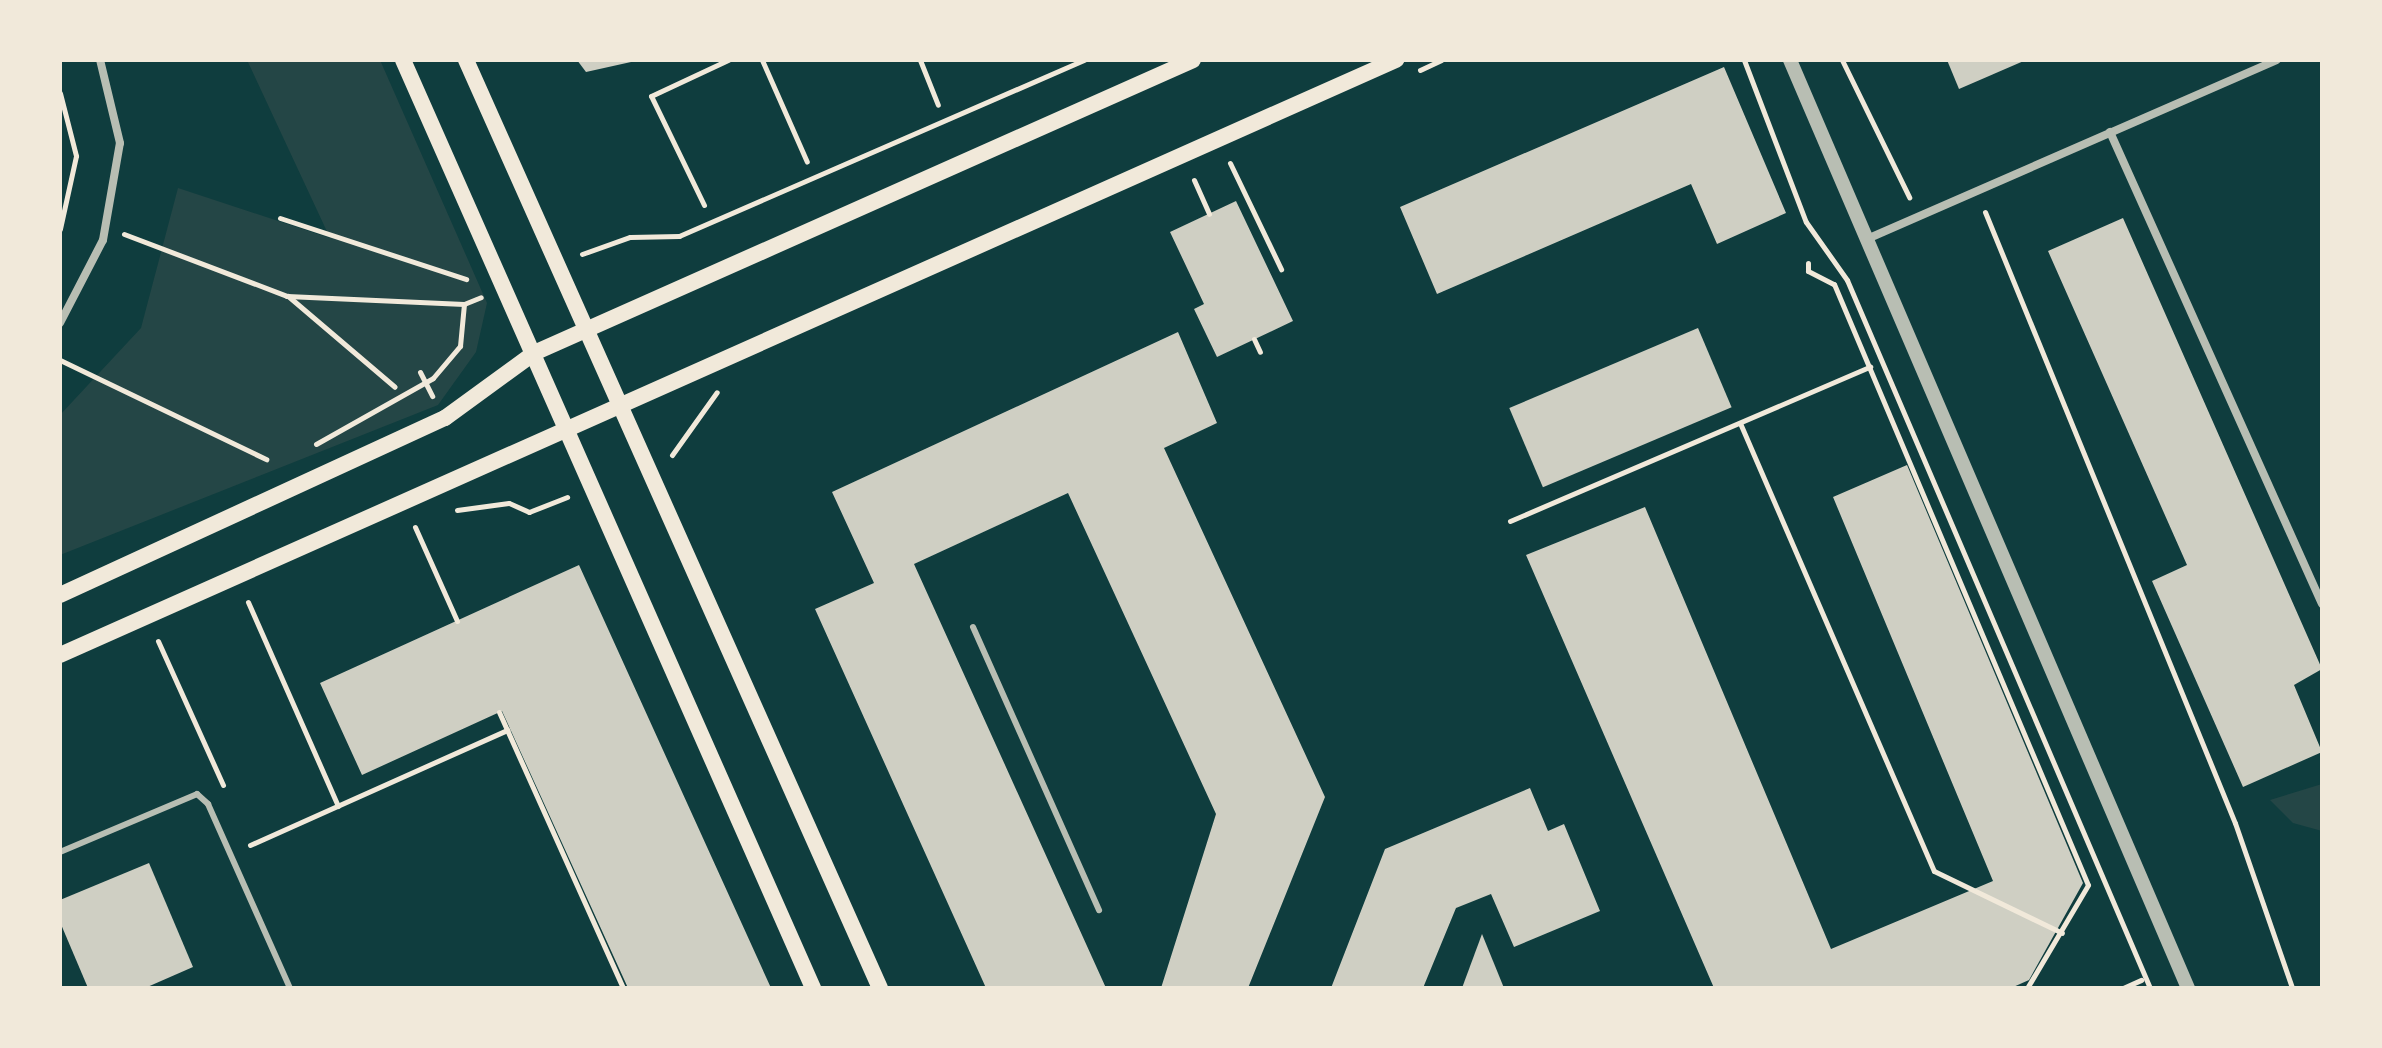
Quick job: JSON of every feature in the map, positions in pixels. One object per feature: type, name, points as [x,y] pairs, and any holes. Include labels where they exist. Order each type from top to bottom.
[{"type":"main road","points":[[403,60],[813,988]]},
{"type":"main road","points":[[466,60],[583,332],[880,988]]},
{"type":"main road","points":[[60,595],[445,418],[534,353],[1193,60]]},
{"type":"main road","points":[[60,655],[566,426],[1396,60]]},
{"type":"street","points":[[60,323],[87,281],[105,227],[120,143],[100,60]]},
{"type":"street","points":[[1790,60],[2188,988]]},
{"type":"street","points":[[1867,239],[2277,60]]},
{"type":"street","points":[[2110,132],[2322,604]]},
{"type":"lane","points":[[973,627],[1099,910]]},
{"type":"lane","points":[[60,852],[197,794],[208,804],[290,988]]},
{"type":"path","points":[[704,205],[651,96],[728,60]]},
{"type":"path","points":[[762,60],[807,162]]},
{"type":"path","points":[[920,60],[938,105]]},
{"type":"path","points":[[630,237],[679,236],[1084,60]]},
{"type":"path","points":[[1744,60],[1806,222],[1847,280],[2150,988]]},
{"type":"path","points":[[1842,60],[1908,197],[1917,199]]},
{"type":"path","points":[[60,93],[76,156],[60,229]]},
{"type":"path","points":[[1230,163],[1281,269]]},
{"type":"path","points":[[1194,180],[1209,214]]},
{"type":"path","points":[[1976,190],[2235,823],[2292,988]]},
{"type":"path","points":[[280,218],[466,279]]},
{"type":"path","points":[[105,227],[287,296],[464,304],[460,346],[426,384],[310,446]]},
{"type":"path","points":[[1808,263],[1808,271],[1834,284],[2088,885],[2027,988]]},
{"type":"path","points":[[287,296],[395,387]]},
{"type":"path","points":[[1254,339],[1260,352]]},
{"type":"path","points":[[60,360],[266,459]]},
{"type":"path","points":[[1510,521],[1870,367]]},
{"type":"path","points":[[420,372],[434,399]]},
{"type":"path","points":[[1740,423],[1934,871],[2062,933]]},
{"type":"path","points":[[256,473],[283,460]]},
{"type":"path","points":[[412,521],[457,621]]},
{"type":"path","points":[[245,596],[338,806]]},
{"type":"path","points":[[156,636],[230,801]]},
{"type":"path","points":[[499,712],[623,988]]},
{"type":"path","points":[[243,830],[250,845],[507,730]]},
{"type":"path","points":[[2123,988],[2141,980]]},
{"type":"shaded area","points":[[247,60],[380,60],[487,303],[476,352],[438,405],[60,555],[60,415],[141,328],[178,188],[330,238]]},
{"type":"shaded area","points":[[2322,784],[2322,831],[2293,823],[2270,800]]},
{"type":"building","points":[[577,60],[640,60],[586,72]]},
{"type":"building","points":[[1947,60],[2026,60],[1959,89]]},
{"type":"building","points":[[1724,67],[1786,213],[1717,244],[1691,184],[1437,294],[1400,207]]},
{"type":"building","points":[[1236,201],[1293,321],[1217,357],[1194,309],[1204,304],[1170,232]]},
{"type":"building","points":[[2123,218],[2322,669],[2294,685],[2322,752],[2243,787],[2152,581],[2187,565],[2048,251]]},
{"type":"building","points":[[1698,328],[1732,407],[1543,487],[1509,408]]},
{"type":"building","points":[[1178,332],[1217,423],[1164,448],[1325,797],[1248,988],[1161,988],[1216,814],[1068,493],[914,564],[1106,988],[986,988],[815,609],[874,583],[832,492]]},
{"type":"building","points":[[1907,465],[2083,883],[2029,980],[2011,988],[1714,988],[1526,555],[1645,507],[1831,949],[1993,881],[1833,497]]},
{"type":"building","points":[[579,565],[771,988],[628,988],[502,711],[362,775],[320,683]]},
{"type":"building","points":[[1530,788],[1548,831],[1564,824],[1600,911],[1514,947],[1491,894],[1456,908],[1423,988],[1331,988],[1385,849]]},
{"type":"building","points":[[149,863],[193,967],[145,988],[88,988],[60,922],[60,900]]},
{"type":"building","points":[[1482,934],[1504,988],[1462,988]]}]
